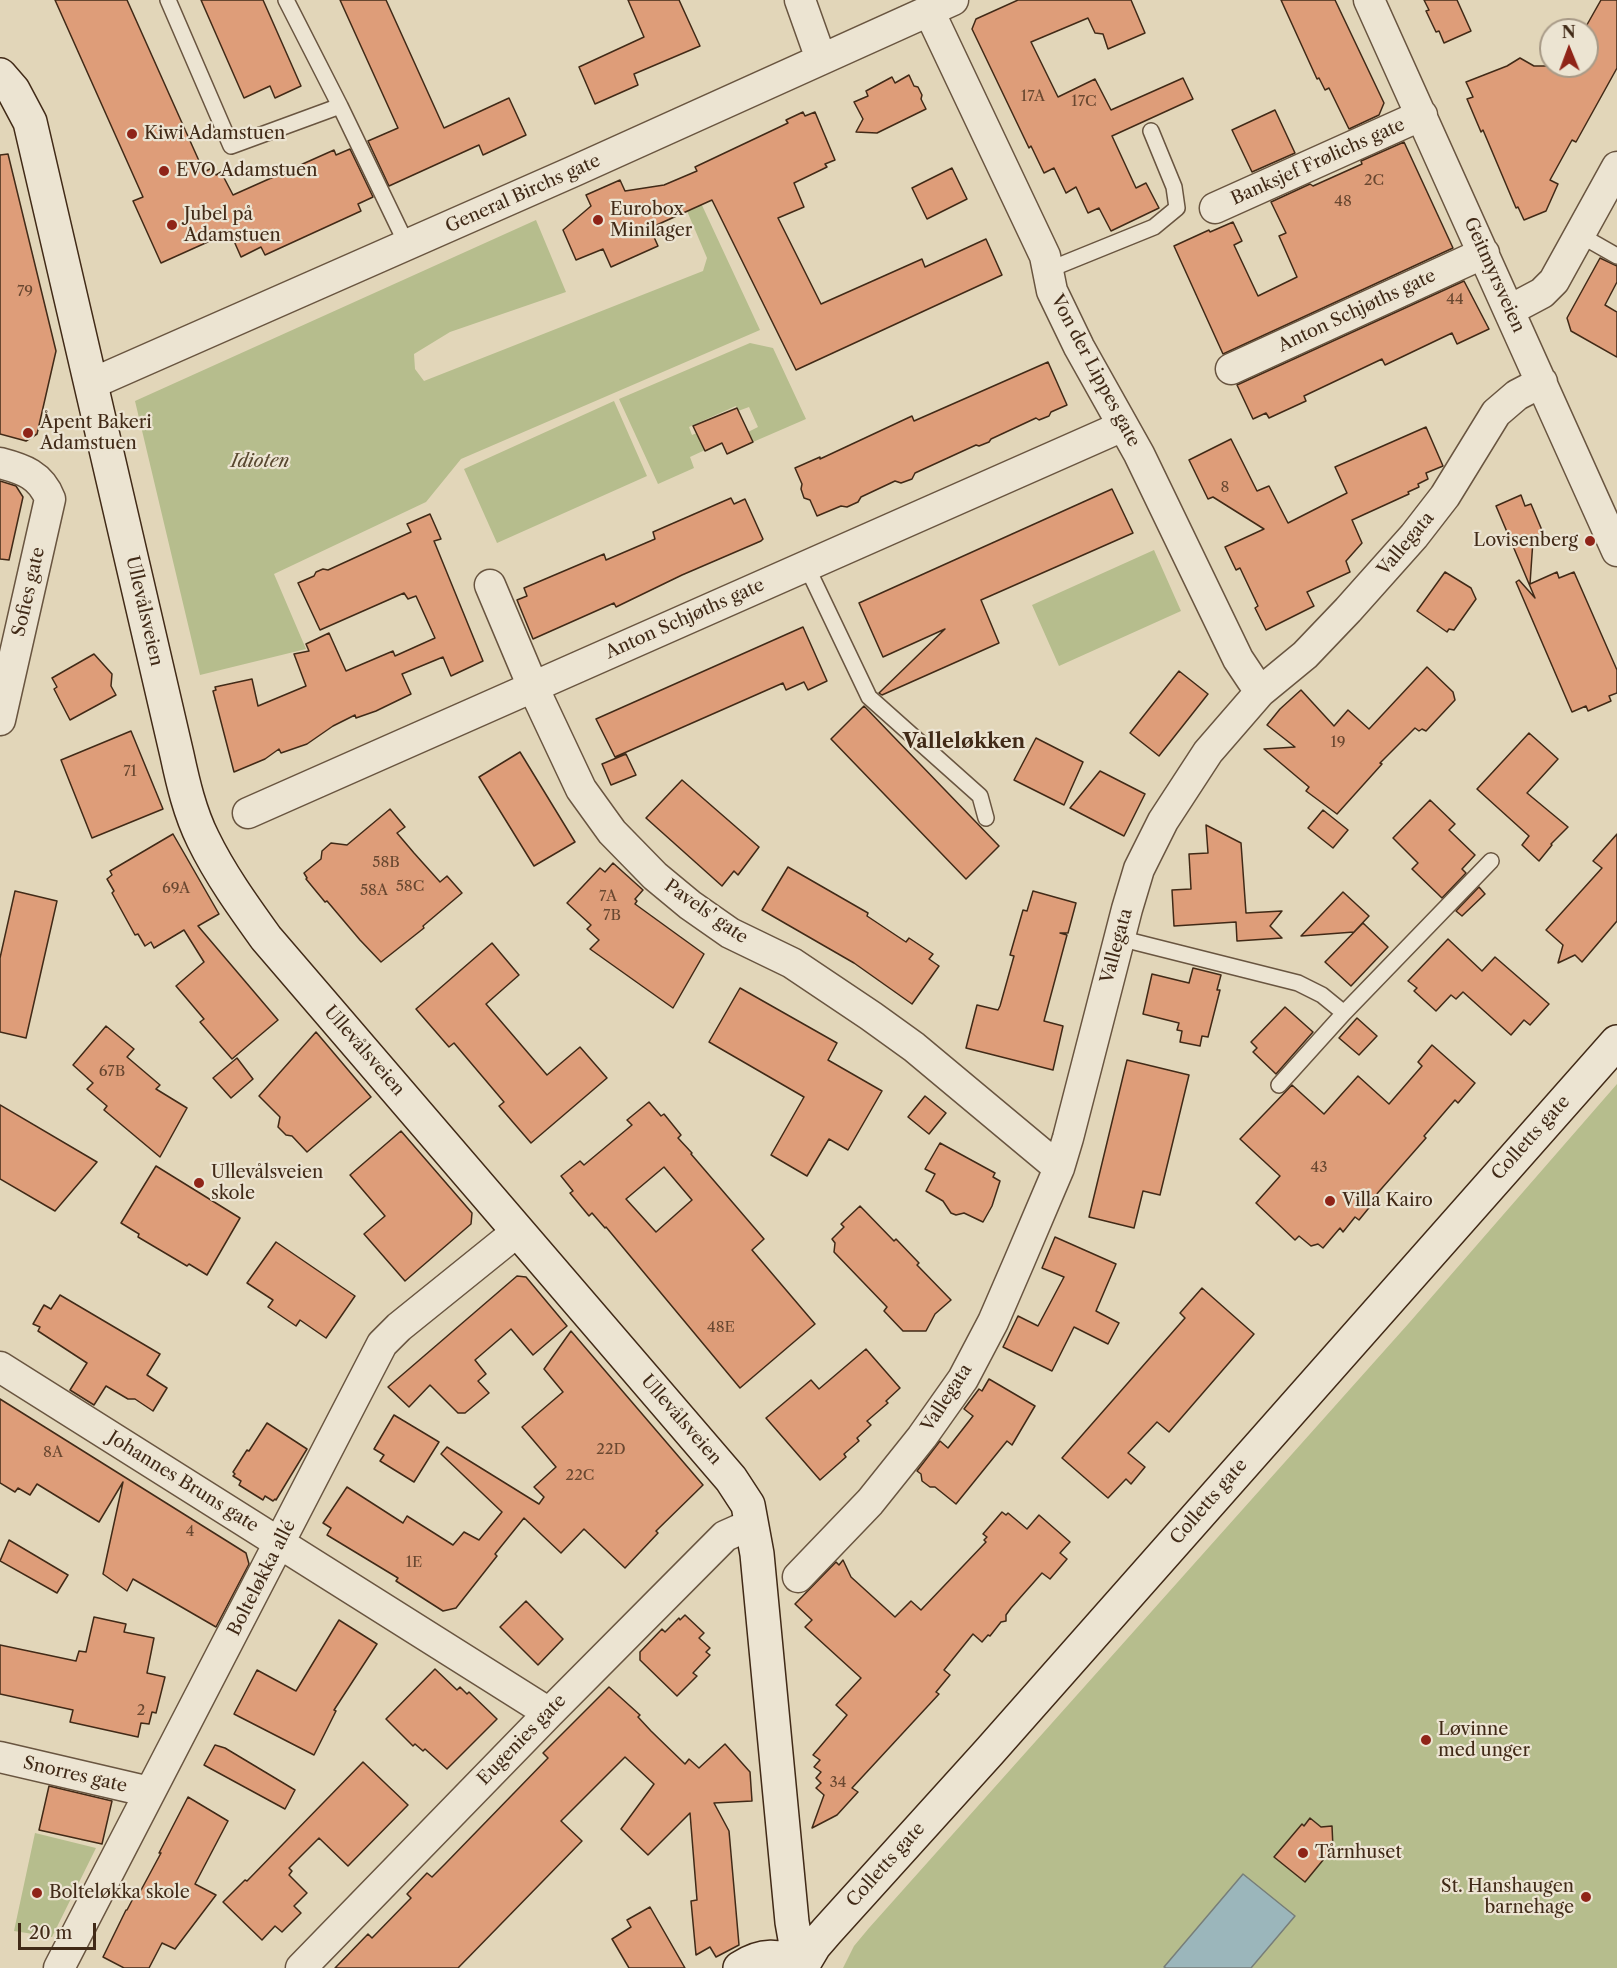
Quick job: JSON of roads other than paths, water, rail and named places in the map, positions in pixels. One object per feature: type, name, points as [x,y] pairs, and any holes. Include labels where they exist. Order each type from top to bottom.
[{"type":"street","points":[[800,0],[821,59]]},
{"type":"street","name":"Geitmyrsveien","points":[[1369,0],[1614,537]]},
{"type":"street","name":"General Birchs gate","points":[[91,384],[941,5]]},
{"type":"street","name":"Von der Lippes gate","points":[[941,5],[1046,256],[1052,291],[1079,347],[1139,454],[1238,659],[1260,692]]},
{"type":"street","name":"Ullevålsveien","points":[[0,75],[13,90],[30,122],[187,796],[202,838],[231,889],[266,938],[731,1479],[748,1505],[761,1585],[792,1922],[802,1966]]},
{"type":"street","name":"Banksjef Frølichs gate","points":[[1215,208],[1422,115]]},
{"type":"street","points":[[1510,310],[1542,293],[1554,280],[1617,167]]},
{"type":"street","name":"Anton Schjøths gate","points":[[1231,369],[1484,253]]},
{"type":"street","name":"Vallegata","points":[[798,1577],[870,1502],[922,1437],[963,1379],[993,1322],[1059,1168],[1139,869],[1163,821],[1208,752],[1260,692],[1319,640],[1414,536],[1445,496],[1496,413],[1517,395],[1542,382]]},
{"type":"street","name":"Anton Schjøths gate","points":[[248,813],[1123,426]]},
{"type":"street","name":"Sofies gate","points":[[0,464],[35,475],[45,486],[50,499],[0,720]]},
{"type":"street","name":"Pavels' gate","points":[[490,585],[532,687],[581,789],[612,832],[655,876],[690,905],[730,933],[792,963],[905,1041],[1059,1168]]},
{"type":"street","name":"Colletts gate","points":[[802,1966],[827,1931],[989,1752],[1617,1042]]},
{"type":"street","name":"Bolteløkka allé","points":[[59,1968],[382,1344],[399,1327],[518,1231]]},
{"type":"street","name":"Johannes Bruns gate","points":[[0,1367],[549,1713]]},
{"type":"street","name":"Eugenies gate","points":[[301,1968],[725,1536],[752,1524]]},
{"type":"street","name":"Snorres gate","points":[[0,1757],[150,1792]]},
{"type":"street","points":[[740,1968],[753,1960],[766,1956],[785,1958],[802,1966]]},
{"type":"lane","points":[[168,0],[231,146],[340,106]]},
{"type":"lane","points":[[286,0],[340,106],[406,245]]},
{"type":"lane","points":[[1048,270],[1154,227],[1177,208],[1174,187],[1151,131]]},
{"type":"lane","points":[[1580,235],[1617,256]]},
{"type":"lane","points":[[807,565],[869,697],[980,796],[986,819]]},
{"type":"lane","points":[[1280,1085],[1344,1013],[1491,861]]},
{"type":"lane","points":[[1119,938],[1298,983],[1322,995],[1344,1013]]},
{"type":"water","points":[[1243,1874],[1295,1916],[1251,1968],[1164,1967]]},
{"type":"place","name":"Kiwi Adamstuen","points":[[132,134]]},
{"type":"place","name":"EVO Adamstuen","points":[[164,171]]},
{"type":"place","name":"Eurobox Minilager","points":[[598,220]]},
{"type":"place","name":"Jubel på Adamstuen","points":[[172,225]]},
{"type":"place","name":"Åpent Bakeri Adamstuen","points":[[28,433]]},
{"type":"place","name":"Lovisenberg","points":[[1590,541]]},
{"type":"place","name":"Ullevålsveien skole","points":[[199,1183]]},
{"type":"place","name":"Villa Kairo","points":[[1330,1201]]},
{"type":"place","name":"Løvinne med unger","points":[[1426,1740]]},
{"type":"place","name":"Tårnhuset","points":[[1303,1853]]},
{"type":"place","name":"Bolteløkka skole","points":[[37,1893]]},
{"type":"place","name":"St. Hanshaugen barnehage","points":[[1586,1897]]},
{"type":"district","name":"Valleløkken","points":[[964,742]]},
{"type":"park label","name":"Idioten","points":[[260,462]]}]
